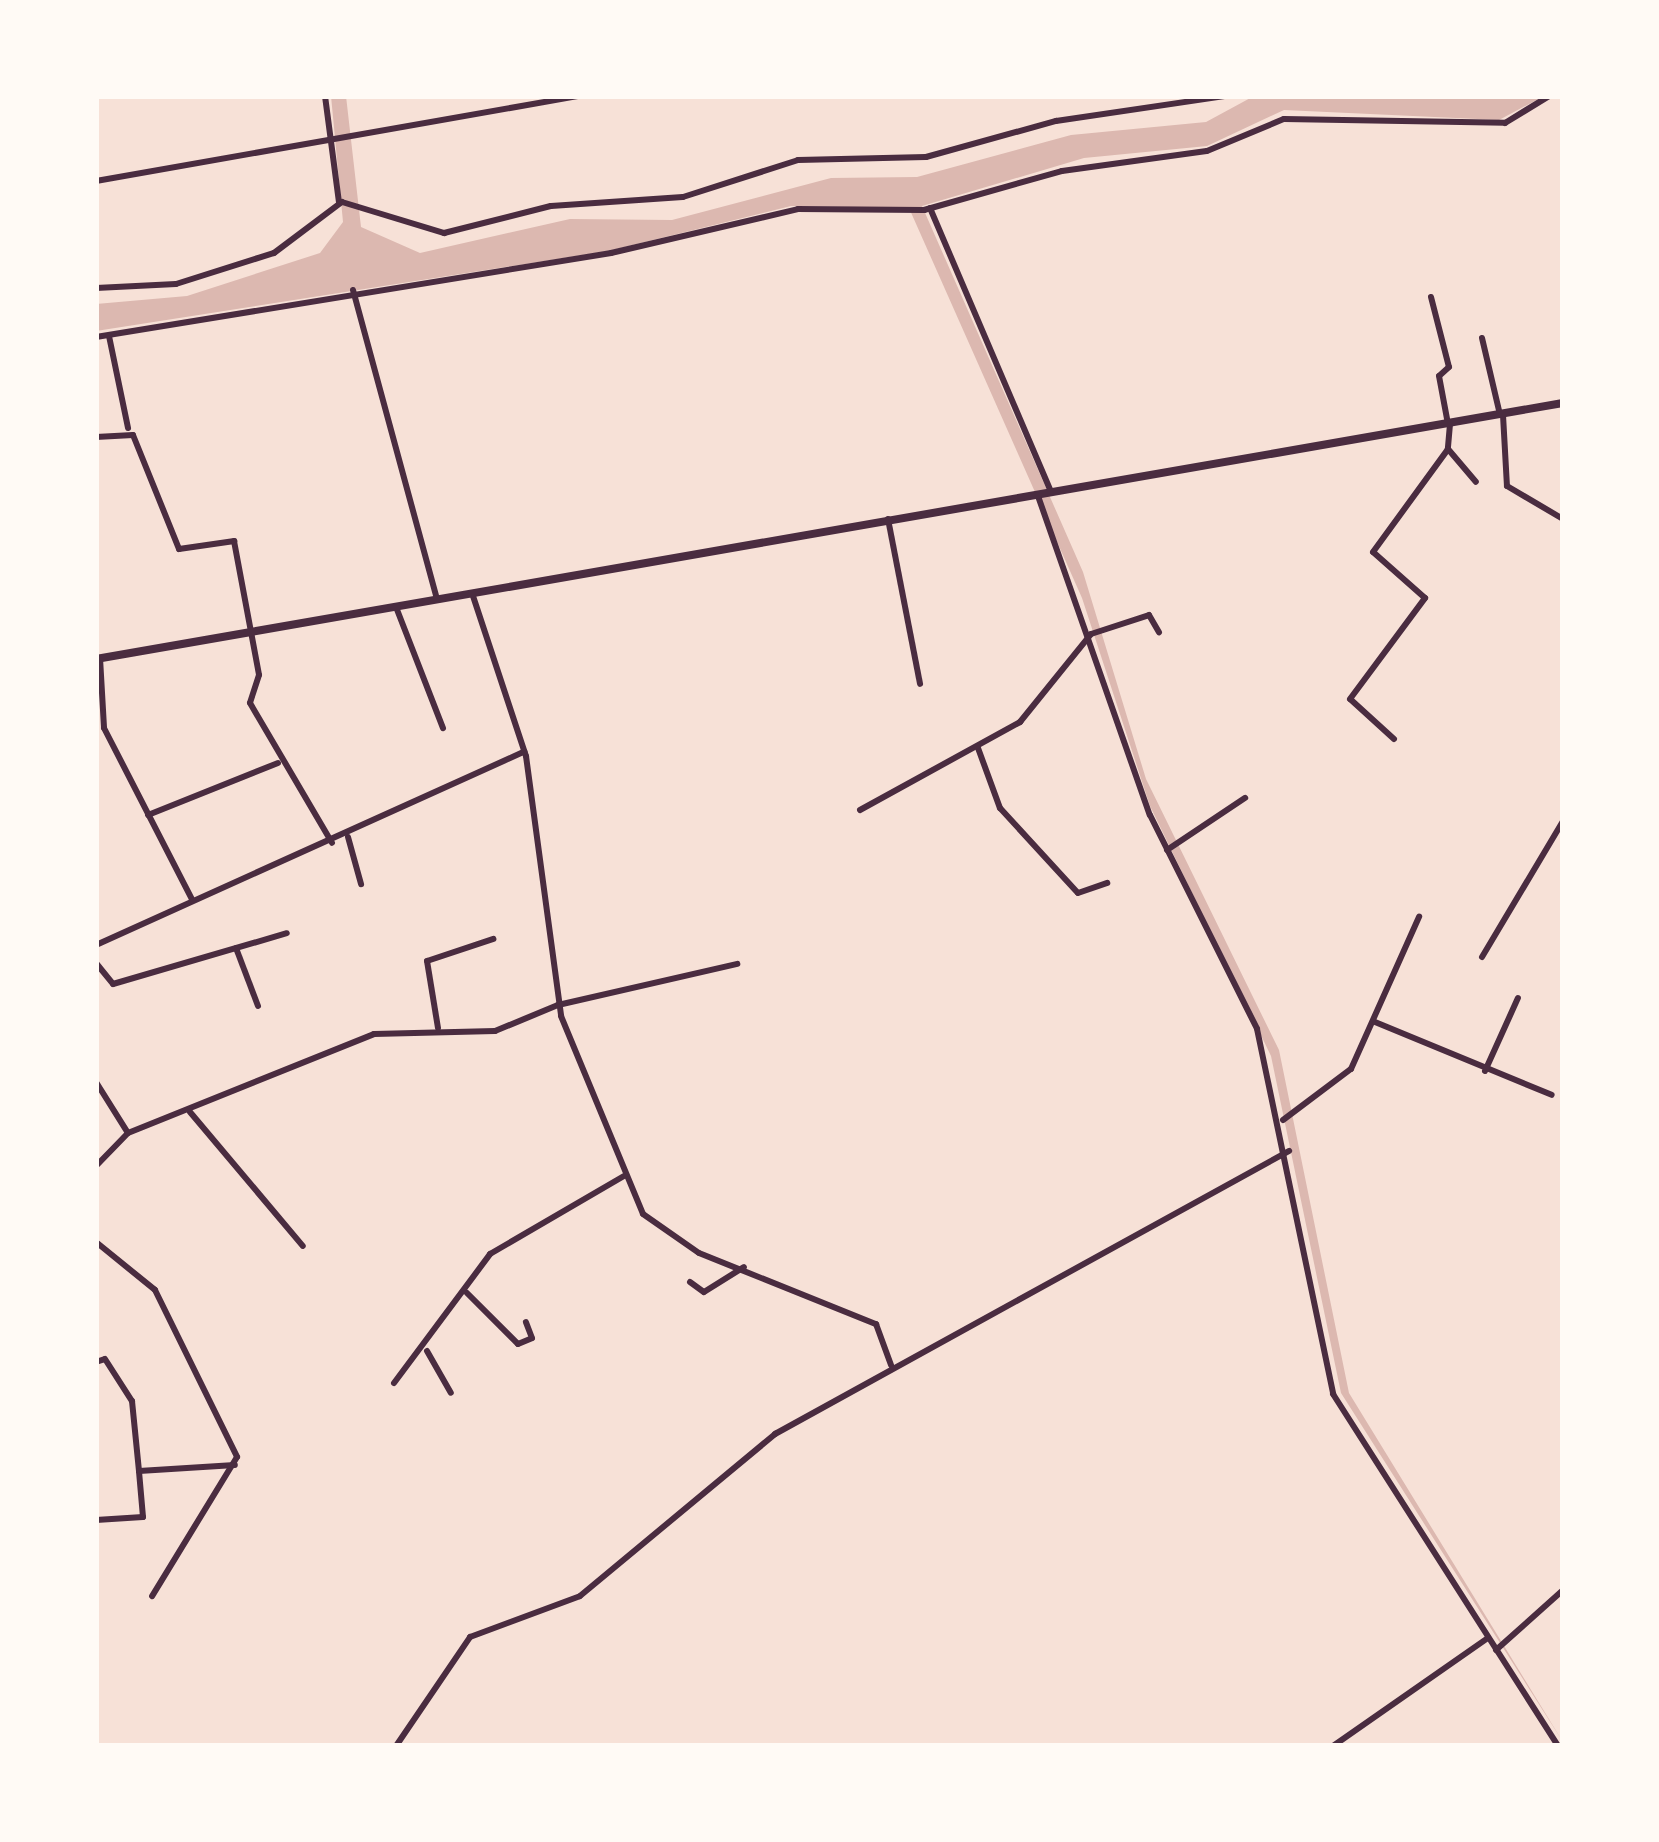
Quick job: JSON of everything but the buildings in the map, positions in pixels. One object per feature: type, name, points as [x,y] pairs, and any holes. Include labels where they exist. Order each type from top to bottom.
[{"type":"street","points":[[325,96],[340,203]]},
{"type":"street","points":[[96,181],[578,96]]},
{"type":"street","points":[[96,288],[210,275],[290,246],[340,203],[362,203],[444,233],[551,206],[683,197],[772,164],[926,157],[1056,121],[1226,96]]},
{"type":"street","points":[[96,337],[352,290],[611,253],[799,209],[927,209],[1062,171],[1207,151],[1284,119],[1505,123],[1549,96]]},
{"type":"street","points":[[927,209],[1049,490]]},
{"type":"street","points":[[352,290],[437,600]]},
{"type":"street","points":[[1394,739],[1350,700],[1425,598],[1373,552],[1448,448],[1449,424],[1439,376],[1449,368],[1431,297]]},
{"type":"street","points":[[109,335],[128,428],[178,548],[234,541],[259,675],[248,692],[278,763],[332,843]]},
{"type":"street","points":[[1482,338],[1501,415],[1507,486],[1563,519]]},
{"type":"street","points":[[192,899],[96,705],[98,659],[1036,492],[1563,404]]},
{"type":"street","points":[[96,437],[128,428]]},
{"type":"street","points":[[1448,448],[1475,482]]},
{"type":"street","points":[[1036,492],[1168,850],[1257,1029],[1284,1120],[1333,1394],[1558,1746]]},
{"type":"street","points":[[888,519],[920,684]]},
{"type":"street","points":[[472,593],[524,752],[558,1005],[622,1142],[624,1175],[643,1214],[744,1267],[876,1324],[891,1365]]},
{"type":"street","points":[[396,607],[442,728]]},
{"type":"street","points":[[860,810],[1025,718],[1091,634],[1149,615],[1159,632]]},
{"type":"street","points":[[978,748],[1000,808],[1078,893],[1107,883]]},
{"type":"street","points":[[96,945],[192,899],[348,837],[524,752]]},
{"type":"street","points":[[148,815],[278,763]]},
{"type":"street","points":[[1168,850],[1245,798]]},
{"type":"street","points":[[1482,957],[1563,821]]},
{"type":"street","points":[[348,837],[361,884]]},
{"type":"street","points":[[1284,1120],[1297,1117],[1338,1085],[1375,1022],[1419,917]]},
{"type":"street","points":[[96,963],[113,984],[287,933]]},
{"type":"street","points":[[438,1028],[427,961],[493,939]]},
{"type":"street","points":[[236,948],[258,1006]]},
{"type":"street","points":[[96,1166],[128,1133],[190,1112],[374,1034],[438,1028],[495,1031],[558,1005],[737,964]]},
{"type":"street","points":[[1485,1071],[1518,998]]},
{"type":"street","points":[[1375,1022],[1485,1071],[1552,1094]]},
{"type":"street","points":[[96,1082],[128,1133]]},
{"type":"street","points":[[190,1112],[303,1246]]},
{"type":"street","points":[[396,1746],[470,1637],[580,1597],[720,1472],[891,1365],[1289,1150]]},
{"type":"street","points":[[394,1383],[428,1351],[498,1247],[624,1175]]},
{"type":"street","points":[[96,1242],[155,1290],[238,1464]]},
{"type":"street","points":[[690,1282],[704,1292],[744,1267]]},
{"type":"street","points":[[467,1293],[518,1344],[532,1338],[526,1322]]},
{"type":"street","points":[[428,1351],[451,1393]]},
{"type":"street","points":[[96,1362],[105,1359],[132,1401],[143,1517],[96,1520]]},
{"type":"street","points":[[139,1472],[238,1464]]},
{"type":"street","points":[[152,1596],[238,1464]]},
{"type":"street","points":[[1498,1648],[1563,1589]]},
{"type":"street","points":[[1333,1746],[1487,1638]]},
{"type":"shaded area","points":[[331,96],[346,96],[361,227],[420,253],[570,219],[672,220],[831,178],[917,177],[1071,135],[1206,122],[1254,96],[1544,96],[1499,120],[1284,110],[1207,146],[1084,158],[922,206],[1083,572],[1146,779],[1279,1050],[1349,1393],[1563,1742],[1341,1393],[1271,1056],[1150,806],[1082,598],[909,208],[791,206],[608,251],[96,331],[96,304],[187,296],[320,253],[343,222]]}]
